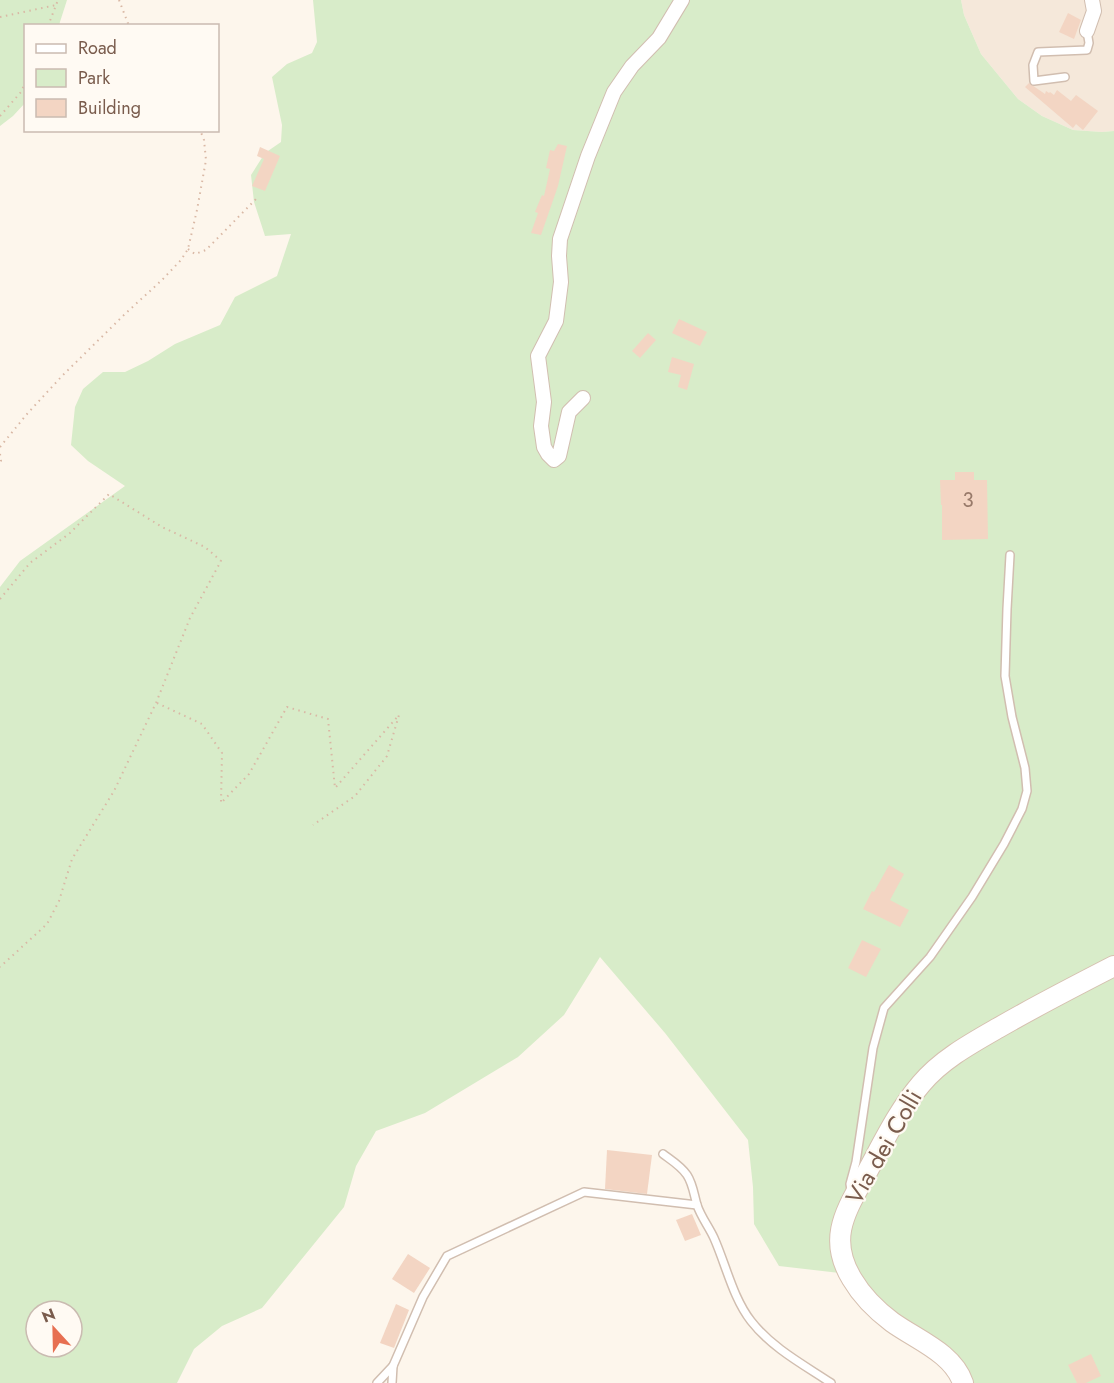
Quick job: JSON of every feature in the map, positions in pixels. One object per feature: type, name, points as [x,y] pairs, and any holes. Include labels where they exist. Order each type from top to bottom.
[{"type":"main road","name":"Via dei Colli","points":[[963,1383],[960,1374],[951,1362],[877,1310],[852,1280],[842,1262],[840,1244],[842,1226],[848,1208],[886,1137],[909,1100],[935,1069],[1008,1022],[1114,966]]},
{"type":"street","points":[[583,398],[569,412],[559,456],[554,460],[544,447],[541,426],[544,402],[538,356],[556,321],[561,282],[560,239],[588,156],[614,92],[632,66],[659,38],[682,0]]},
{"type":"street","points":[[1087,32],[1094,11],[1092,0]]},
{"type":"lane","points":[[1065,78],[1034,81],[1033,65],[1038,52],[1087,51],[1089,43],[1087,32]]},
{"type":"lane","points":[[853,1198],[850,1184],[856,1162],[873,1048],[884,1008],[930,957],[972,897],[1004,844],[1022,809],[1027,791],[1025,768],[1012,717],[1005,676],[1010,555]]},
{"type":"lane","points":[[663,1154],[687,1174],[694,1189],[697,1205],[713,1235],[740,1302],[751,1321],[792,1358],[831,1383]]},
{"type":"lane","points":[[377,1383],[393,1366],[423,1297],[447,1256],[584,1192],[697,1205]]},
{"type":"lane","points":[[392,1383],[393,1366]]},
{"type":"path","points":[[49,24],[58,0]]},
{"type":"path","points":[[119,0],[128,24]]},
{"type":"path","points":[[0,17],[56,5]]},
{"type":"path","points":[[0,116],[24,85]]},
{"type":"path","points":[[0,447],[62,376],[181,260],[188,249],[206,160],[201,132]]},
{"type":"path","points":[[188,249],[195,254],[206,250],[256,198]]},
{"type":"path","points":[[0,454],[0,464]]},
{"type":"path","points":[[0,599],[30,563],[70,533],[109,494],[162,527],[204,547],[221,561],[190,618],[156,703],[114,791],[72,859],[59,901],[47,924],[0,967]]},
{"type":"path","points":[[156,703],[202,724],[222,753],[221,803],[249,774],[287,707],[328,719],[334,788],[399,715],[387,756],[355,796],[313,825]]},
{"type":"shaded area","points":[[961,0],[1114,0],[1114,131],[1073,130],[1042,116],[1018,99],[981,54],[964,15]]},
{"type":"green space","points":[[0,0],[67,0],[59,24],[24,24],[24,104],[0,126]]},
{"type":"green space","points":[[313,0],[961,0],[964,15],[981,54],[1018,99],[1042,116],[1073,130],[1114,131],[1114,1383],[967,1383],[882,1309],[857,1275],[779,1266],[754,1224],[748,1140],[665,1033],[600,957],[564,1015],[518,1057],[425,1113],[376,1131],[356,1166],[344,1207],[262,1308],[222,1326],[194,1349],[177,1383],[0,1383],[0,587],[20,561],[125,486],[88,461],[71,445],[75,407],[83,389],[103,372],[125,372],[175,344],[220,325],[235,297],[277,276],[291,234],[265,236],[254,202],[251,175],[265,153],[281,142],[282,125],[272,77],[287,64],[312,53],[317,42]]},
{"type":"building","points":[[1068,13],[1081,20],[1074,39],[1059,32]]},
{"type":"building","points":[[1029,83],[1045,94],[1046,91],[1054,95],[1057,90],[1071,101],[1076,95],[1098,111],[1083,130],[1076,124],[1073,128],[1025,87]]},
{"type":"building","points":[[558,144],[567,146],[558,186],[541,235],[531,233],[538,213],[535,212],[542,195],[544,196],[550,169],[546,168],[550,150],[554,151]]},
{"type":"building","points":[[260,147],[280,156],[265,191],[252,186],[264,159],[257,156]]},
{"type":"building","points":[[679,319],[707,332],[700,346],[672,333]]},
{"type":"building","points":[[648,333],[656,340],[640,358],[632,351]]},
{"type":"building","points":[[672,357],[694,364],[687,390],[678,387],[681,375],[668,372]]},
{"type":"building","points":[[955,472],[974,472],[974,480],[987,480],[988,539],[942,540],[940,480],[955,480]]},
{"type":"building","points":[[889,865],[904,874],[890,900],[909,910],[900,927],[863,909]]},
{"type":"building","points":[[862,940],[881,949],[866,977],[848,968]]},
{"type":"building","points":[[607,1150],[652,1155],[647,1194],[605,1189]]},
{"type":"building","points":[[692,1214],[701,1235],[685,1241],[676,1220]]},
{"type":"building","points":[[408,1254],[430,1268],[414,1293],[392,1279]]},
{"type":"building","points":[[396,1304],[409,1310],[394,1348],[380,1343]]},
{"type":"building","points":[[1091,1354],[1101,1376],[1086,1383],[1077,1383],[1068,1365]]}]
